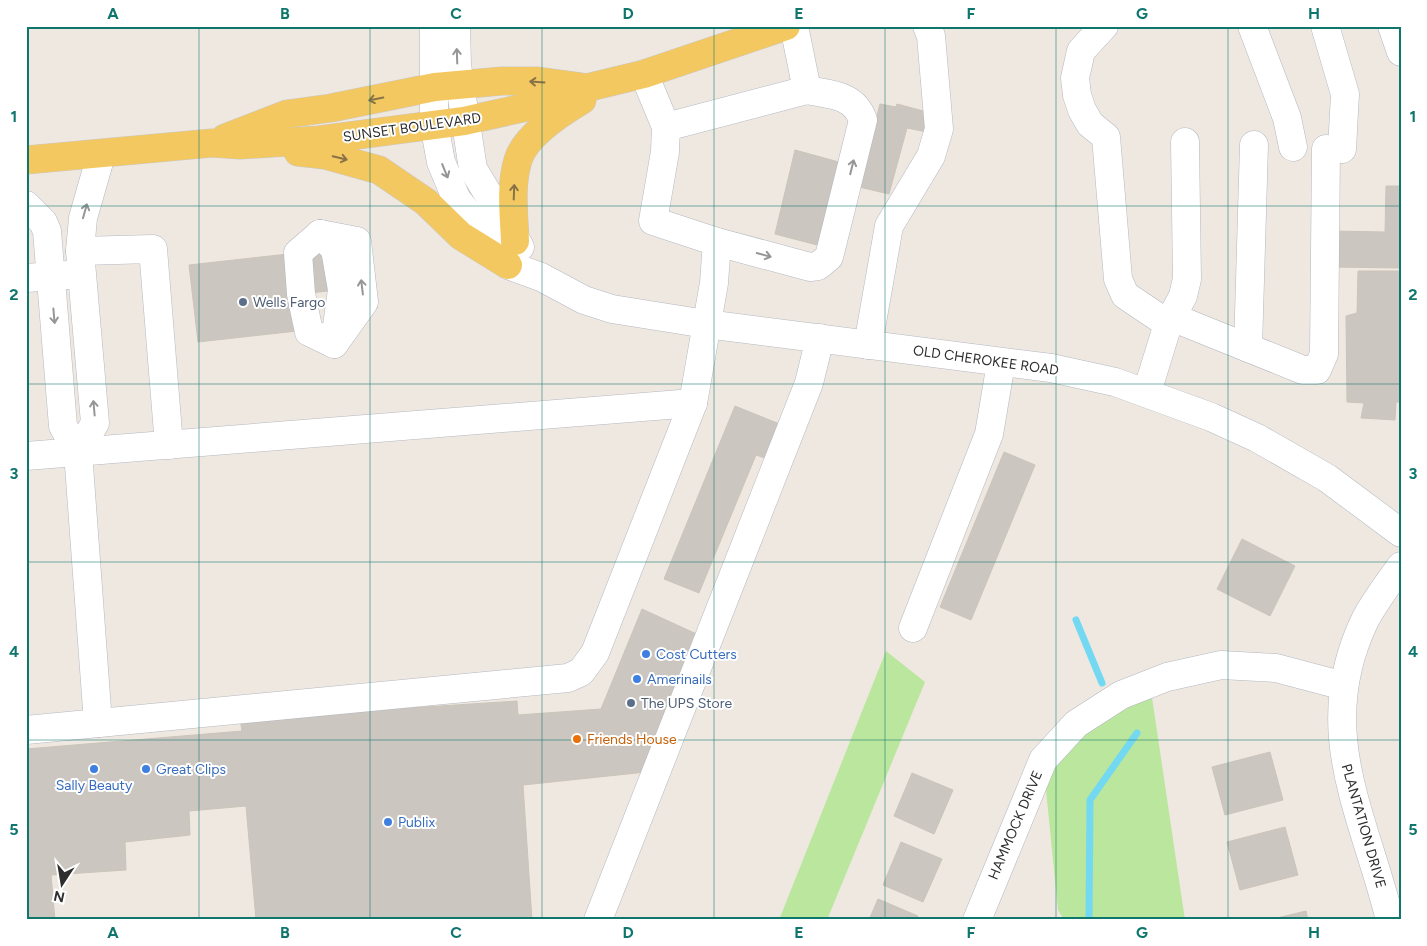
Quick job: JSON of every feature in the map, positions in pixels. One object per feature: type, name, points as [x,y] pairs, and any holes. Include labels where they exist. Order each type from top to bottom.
[{"type":"main road","name":"SUNSET BOULEVARD","points":[[26,160],[212,144],[240,145],[319,140],[464,121],[545,103],[598,85],[644,74],[786,26]]},
{"type":"main road","points":[[212,144],[287,114],[331,108],[448,86],[502,81],[598,85]]},
{"type":"main road","points":[[240,145],[325,155],[379,170],[426,202],[462,236],[512,253],[514,183],[518,158],[530,140],[560,113],[598,85]]},
{"type":"street","points":[[434,26],[448,86]]},
{"type":"street","points":[[448,86],[457,65],[456,26]]},
{"type":"street","points":[[794,26],[807,90]]},
{"type":"street","points":[[868,345],[888,226],[930,156],[939,129],[931,36],[927,26]]},
{"type":"street","points":[[1104,26],[1081,51],[1075,71],[1077,95],[1090,124],[1106,137],[1118,279],[1125,295],[1168,324]]},
{"type":"street","points":[[1252,26],[1287,118],[1293,147]]},
{"type":"street","points":[[1168,324],[1179,320],[1303,370],[1317,370],[1324,354],[1334,149],[1345,94],[1325,26]]},
{"type":"street","points":[[1392,26],[1401,52]]},
{"type":"street","points":[[644,74],[666,127],[665,152],[653,221],[717,242],[810,267],[818,266],[829,257],[863,120],[854,103],[842,98],[807,90],[666,127]]},
{"type":"street","name":"OLD CHEROKEE ROAD","points":[[448,86],[464,121],[473,169],[512,253]]},
{"type":"street","name":"OLD CHEROKEE ROAD","points":[[448,86],[434,124],[442,162],[456,198],[512,253],[541,277],[584,300],[612,309],[706,324],[1051,368],[1115,382],[1147,392],[1211,417],[1257,438],[1327,478],[1401,533]]},
{"type":"street","points":[[1147,392],[1168,324],[1183,296],[1187,279],[1185,142]]},
{"type":"street","points":[[1248,348],[1254,145]]},
{"type":"street","points":[[78,452],[95,423],[81,263],[82,218],[101,155]]},
{"type":"street","points":[[26,205],[43,222],[47,231],[38,277],[57,354],[63,426],[78,452],[98,723]]},
{"type":"street","points":[[320,234],[357,241],[364,302],[334,344],[320,234]]},
{"type":"street","points":[[26,730],[568,678],[581,672],[595,654],[693,403],[714,283],[717,242]]},
{"type":"street","points":[[38,277],[81,263],[153,249],[169,445]]},
{"type":"street","points":[[598,920],[809,383],[820,338]]},
{"type":"street","points":[[57,354],[89,351]]},
{"type":"street","points":[[913,628],[989,434],[1001,362]]},
{"type":"street","points":[[26,456],[693,403]]},
{"type":"street","name":"PLANTATION DRIVE","points":[[1390,920],[1381,883],[1348,782],[1342,736],[1344,686],[1351,655],[1366,619],[1401,566]]},
{"type":"street","name":"HAMMOCK DRIVE","points":[[977,920],[1042,760],[1076,724],[1120,695],[1168,677],[1221,665],[1276,668],[1344,686]]},
{"type":"green space","points":[[886,651],[925,682],[827,920],[779,920]]},
{"type":"green space","points":[[1150,684],[1185,920],[1064,920],[1058,910],[1043,760]]},
{"type":"building","points":[[880,104],[896,107],[897,104],[931,113],[927,132],[907,128],[889,194],[859,187]]},
{"type":"building","points":[[795,150],[846,164],[825,247],[775,234]]},
{"type":"building","points":[[1386,186],[1401,186],[1401,268],[1332,267],[1333,231],[1385,232]]},
{"type":"building","points":[[351,247],[355,288],[292,295],[297,331],[198,342],[189,265]]},
{"type":"building","points":[[1358,271],[1401,271],[1401,402],[1396,402],[1395,420],[1361,418],[1364,403],[1347,402],[1346,316],[1357,313]]},
{"type":"building","points":[[735,406],[787,427],[773,461],[756,455],[699,593],[664,579]]},
{"type":"building","points":[[1004,452],[1035,465],[971,620],[940,607]]},
{"type":"building","points":[[1242,539],[1295,566],[1270,616],[1217,589]]},
{"type":"building","points":[[642,609],[701,636],[646,772],[523,785],[532,920],[256,920],[246,806],[189,811],[190,835],[125,842],[126,870],[51,875],[55,920],[26,920],[26,749],[242,731],[240,719],[517,701],[518,715],[601,709]]},
{"type":"building","points":[[1270,752],[1283,800],[1225,815],[1212,767]]},
{"type":"building","points":[[912,773],[953,790],[934,834],[894,816]]},
{"type":"building","points":[[1285,827],[1298,875],[1240,890],[1227,842]]},
{"type":"building","points":[[901,842],[942,859],[923,902],[883,885]]},
{"type":"building","points":[[878,899],[918,916],[916,920],[869,920]]},
{"type":"building","points":[[1306,911],[1308,920],[1273,920],[1273,919]]},
{"type":"waterway","points":[[1076,620],[1102,683]]},
{"type":"waterway","points":[[1089,920],[1090,800],[1137,733]]},
{"type":"place","name":"Wells Fargo","points":[[243,302]]},
{"type":"place","name":"Cost Cutters","points":[[646,654]]},
{"type":"place","name":"Amerinails","points":[[637,679]]},
{"type":"place","name":"The UPS Store","points":[[631,703]]},
{"type":"place","name":"Friends House","points":[[577,739]]},
{"type":"place","name":"Sally Beauty","points":[[94,769]]},
{"type":"place","name":"Great Clips","points":[[146,769]]},
{"type":"place","name":"Publix","points":[[388,822]]}]
